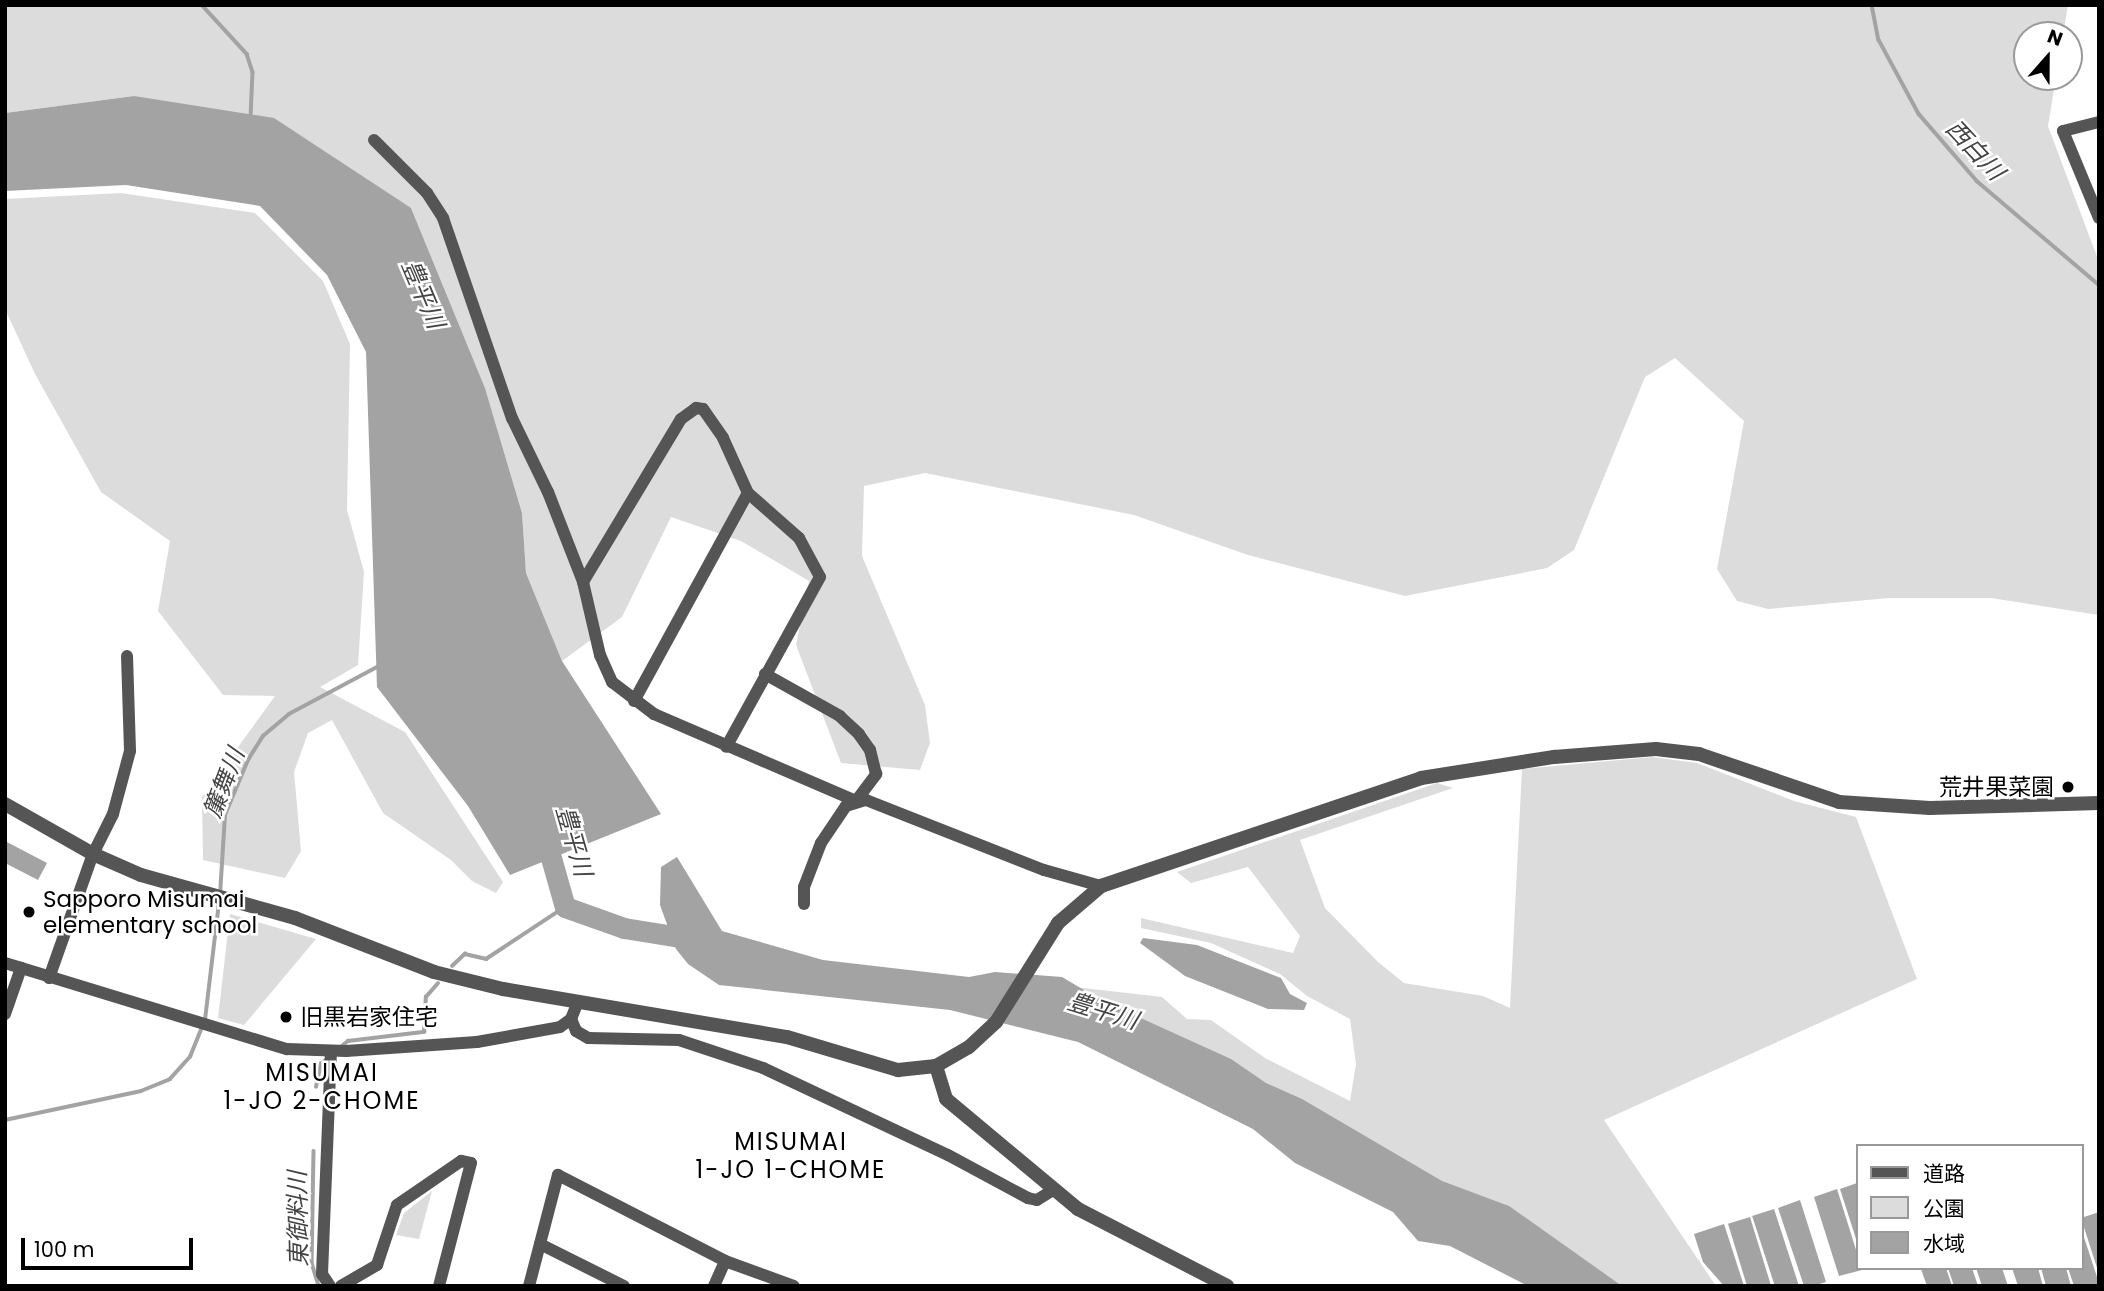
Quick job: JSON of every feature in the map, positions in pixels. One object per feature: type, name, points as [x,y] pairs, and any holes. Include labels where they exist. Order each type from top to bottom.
[{"type":"street","points":[[2099,122],[2063,131],[2099,218]]},
{"type":"street","points":[[374,140],[427,193],[443,218],[512,418],[548,492],[583,582],[600,655],[612,682],[634,701],[726,747],[856,802]]},
{"type":"street","points":[[583,582],[689,412],[703,410],[714,422],[748,493],[799,538],[820,578],[726,747]]},
{"type":"street","points":[[634,701],[748,493]]},
{"type":"street","points":[[49,978],[93,854],[113,814],[130,751],[127,656]]},
{"type":"street","points":[[765,674],[840,716],[859,734],[870,750],[876,774],[856,802]]},
{"type":"street","points":[[5,804],[93,854],[182,888],[295,918],[434,972],[578,1002],[787,1037],[880,1067],[936,1066],[951,1059],[996,1022],[1058,923],[1101,886],[1422,778],[1554,757],[1675,750],[1804,792],[1884,807],[2099,803]]},
{"type":"street","points":[[804,904],[804,887],[821,843],[846,806],[866,800],[1044,870],[1101,886]]},
{"type":"street","points":[[5,963],[227,1034],[287,1049],[331,1051],[477,1042],[560,1027],[571,1019],[578,1002]]},
{"type":"street","points":[[5,1014],[21,968]]},
{"type":"street","points":[[571,1019],[576,1031],[588,1038],[679,1040],[763,1068],[948,1155],[1028,1198],[1037,1200],[1053,1190]]},
{"type":"street","points":[[330,1286],[322,1274],[331,1051]]},
{"type":"street","points":[[936,1066],[946,1099],[1053,1190],[1129,1239],[1227,1286]]},
{"type":"street","points":[[341,1286],[377,1265],[397,1205],[461,1161],[471,1163],[439,1286]]},
{"type":"street","points":[[529,1286],[558,1175],[725,1261],[794,1286]]},
{"type":"street","points":[[540,1244],[624,1286]]},
{"type":"street","points":[[715,1286],[725,1261]]},
{"type":"green space","points":[[5,5],[2068,5],[2065,21],[2013,21],[2013,91],[2054,91],[2048,126],[2099,262],[2099,615],[1991,598],[1889,598],[1768,609],[1737,601],[1717,569],[1744,421],[1675,358],[1645,377],[1574,550],[1547,568],[1405,596],[1248,555],[1134,515],[925,473],[864,486],[862,556],[925,705],[930,743],[920,770],[841,763],[796,645],[809,581],[741,541],[671,517],[622,617],[562,661],[526,573],[522,513],[485,388],[411,208],[134,96],[5,113]]},
{"type":"green space","points":[[121,193],[255,213],[323,281],[350,344],[347,510],[364,572],[358,665],[320,687],[405,732],[503,882],[496,893],[472,881],[451,860],[383,813],[332,720],[308,733],[294,772],[301,851],[285,878],[203,860],[202,797],[275,696],[223,695],[158,611],[170,541],[101,492],[35,374],[5,309],[5,199]]},
{"type":"green space","points":[[1652,757],[1697,763],[1794,801],[1856,817],[1917,979],[1604,1120],[1716,1286],[1600,1286],[1040,983],[1162,997],[1187,1019],[1211,1020],[1265,1058],[1350,1101],[1356,1064],[1350,1019],[1307,996],[1280,974],[1211,943],[1141,928],[1141,918],[1293,953],[1300,936],[1248,867],[1191,883],[1177,872],[1437,783],[1453,788],[1300,840],[1325,908],[1378,962],[1404,983],[1483,996],[1510,1008],[1522,769]]},
{"type":"green space","points":[[230,914],[316,939],[244,1025],[218,1018]]},
{"type":"green space","points":[[432,1191],[419,1239],[396,1235],[404,1213]]},
{"type":"water","points":[[134,96],[274,118],[411,208],[485,388],[522,513],[526,573],[562,661],[661,814],[510,875],[468,806],[377,687],[366,352],[327,275],[260,206],[126,185],[5,191],[5,113]]},
{"type":"water","points":[[5,841],[47,863],[38,880],[5,863]]},
{"type":"water","points":[[677,857],[722,931],[823,960],[969,977],[995,972],[1062,977],[1101,1000],[1231,1059],[1266,1083],[1302,1099],[1442,1181],[1509,1206],[1622,1286],[1528,1286],[1450,1246],[1418,1241],[1393,1212],[1295,1163],[1253,1129],[1078,1042],[950,1010],[719,985],[688,964],[676,949],[660,905],[661,867]]},
{"type":"water","points":[[1143,938],[1197,945],[1281,978],[1290,994],[1307,1003],[1304,1010],[1268,1009],[1185,976],[1140,943]]},
{"type":"water","points":[[1856,1183],[1856,1239],[1840,1189]]},
{"type":"water","points":[[1837,1189],[1856,1250],[1856,1270],[1862,1270],[1839,1276],[1814,1197]]},
{"type":"water","points":[[1800,1200],[1826,1282],[1813,1286],[1804,1286],[1778,1208]]},
{"type":"water","points":[[1774,1209],[1799,1286],[1775,1286],[1752,1216]]},
{"type":"water","points":[[2099,1212],[2099,1274],[2083,1224],[2083,1217]]},
{"type":"water","points":[[1750,1217],[1771,1286],[1747,1286],[1728,1224]]},
{"type":"water","points":[[1724,1224],[1744,1286],[1724,1286],[1703,1262],[1694,1234]]},
{"type":"water","points":[[2083,1234],[2099,1286],[2074,1286],[2069,1270],[2083,1270]]},
{"type":"water","points":[[1921,1270],[1947,1270],[1952,1286],[1927,1286]]},
{"type":"water","points":[[1949,1270],[1973,1270],[1978,1286],[1954,1286]]},
{"type":"water","points":[[1977,1270],[2003,1270],[2008,1286],[1982,1286]]},
{"type":"water","points":[[2013,1270],[2039,1270],[2043,1286],[2018,1286]]},
{"type":"water","points":[[2042,1270],[2067,1270],[2071,1286],[2046,1286]]},
{"type":"waterway","points":[[202,5],[247,54],[253,72],[251,117]]},
{"type":"waterway","name":"西白川","points":[[1872,5],[1879,40],[1919,114],[1977,181],[2099,285]]},
{"type":"waterway","name":"簾舞川","points":[[220,895],[225,815],[248,760],[263,736],[289,714],[379,666]]},
{"type":"waterway","name":"豊平川","points":[[544,833],[565,907],[624,928],[699,940]]},
{"type":"waterway","name":"簾舞川","points":[[205,1020],[219,902]]},
{"type":"waterway","name":"東御料川","points":[[452,966],[465,954],[486,959],[565,907]]},
{"type":"waterway","name":"東御料川","points":[[342,1046],[348,1041],[424,1032],[426,997],[438,983]]},
{"type":"waterway","name":"簾舞川","points":[[5,1120],[141,1091],[170,1079],[190,1057],[202,1027]]},
{"type":"waterway","name":"東御料川","points":[[316,1087],[321,1064],[328,1058]]},
{"type":"waterway","name":"東御料川","points":[[314,1151],[312,1263],[319,1286]]},
{"type":"place","name":"荒井果菜園","points":[[2068,787]]},
{"type":"place","name":"Sapporo Misumai elementary school","points":[[29,912]]},
{"type":"place","name":"旧黒岩家住宅","points":[[286,1017]]},
{"type":"district","name":"MISUMAI 1-JO 2-CHOME","points":[[322,1087]]},
{"type":"district","name":"MISUMAI 1-JO 1-CHOME","points":[[791,1156]]}]
